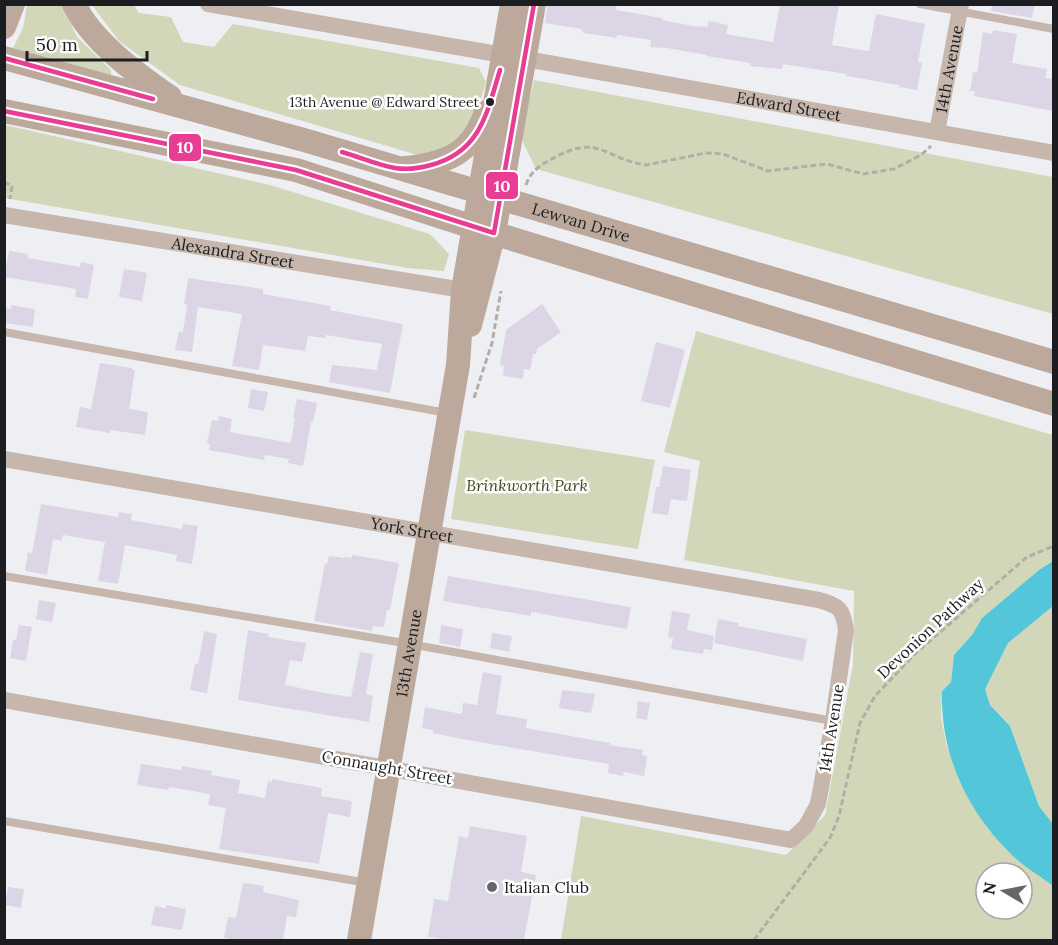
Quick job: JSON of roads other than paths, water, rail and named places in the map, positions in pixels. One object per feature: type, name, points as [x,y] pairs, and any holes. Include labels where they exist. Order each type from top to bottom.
[{"type":"main road","points":[[4,27],[13,4]]},
{"type":"main road","points":[[74,4],[94,33],[130,69],[185,107]]},
{"type":"main road","name":"13th Avenue","points":[[458,365],[479,294],[484,230],[510,61],[512,4]]},
{"type":"main road","name":"13th Avenue","points":[[510,61],[534,4]]},
{"type":"main road","name":"Lewvan Drive","points":[[4,58],[304,140],[1053,362]]},
{"type":"main road","points":[[398,169],[431,165],[453,158],[468,146],[481,127],[510,61]]},
{"type":"main road","points":[[4,96],[36,118]]},
{"type":"main road","points":[[4,111],[296,170],[484,230],[1053,404]]},
{"type":"main road","name":"13th Avenue","points":[[359,940],[458,365],[463,290],[484,230]]},
{"type":"street","name":"Edward Street","points":[[208,4],[510,61],[1053,153]]},
{"type":"street","name":"14th Avenue","points":[[937,132],[960,8]]},
{"type":"street","name":"Alexandra Street","points":[[6,216],[463,290]]},
{"type":"street","name":"York Street","points":[[4,459],[819,600]]},
{"type":"street","name":"14th Avenue","points":[[770,837],[791,840],[806,826],[818,804],[846,630],[844,616],[837,606],[819,600]]},
{"type":"street","name":"Connaught Street","points":[[4,700],[389,767],[770,837]]},
{"type":"lane","points":[[920,4],[960,8],[1053,29]]},
{"type":"lane","points":[[4,332],[450,414]]},
{"type":"lane","points":[[4,576],[410,644],[833,720]]},
{"type":"lane","points":[[4,821],[369,883]]},
{"type":"water","points":[[1053,561],[1053,606],[1008,643],[985,689],[990,705],[1010,726],[1039,806],[1053,824],[1053,886],[1034,873],[1034,861],[1019,861],[982,821],[951,759],[943,714],[942,691],[951,682],[954,655],[972,635],[982,618]]},
{"type":"place","name":"13th Avenue @ Edward Street","points":[[490,102]]},
{"type":"place","name":"Italian Club","points":[[492,887]]},
{"type":"park label","name":"Brinkworth Park","points":[[527,485]]}]
